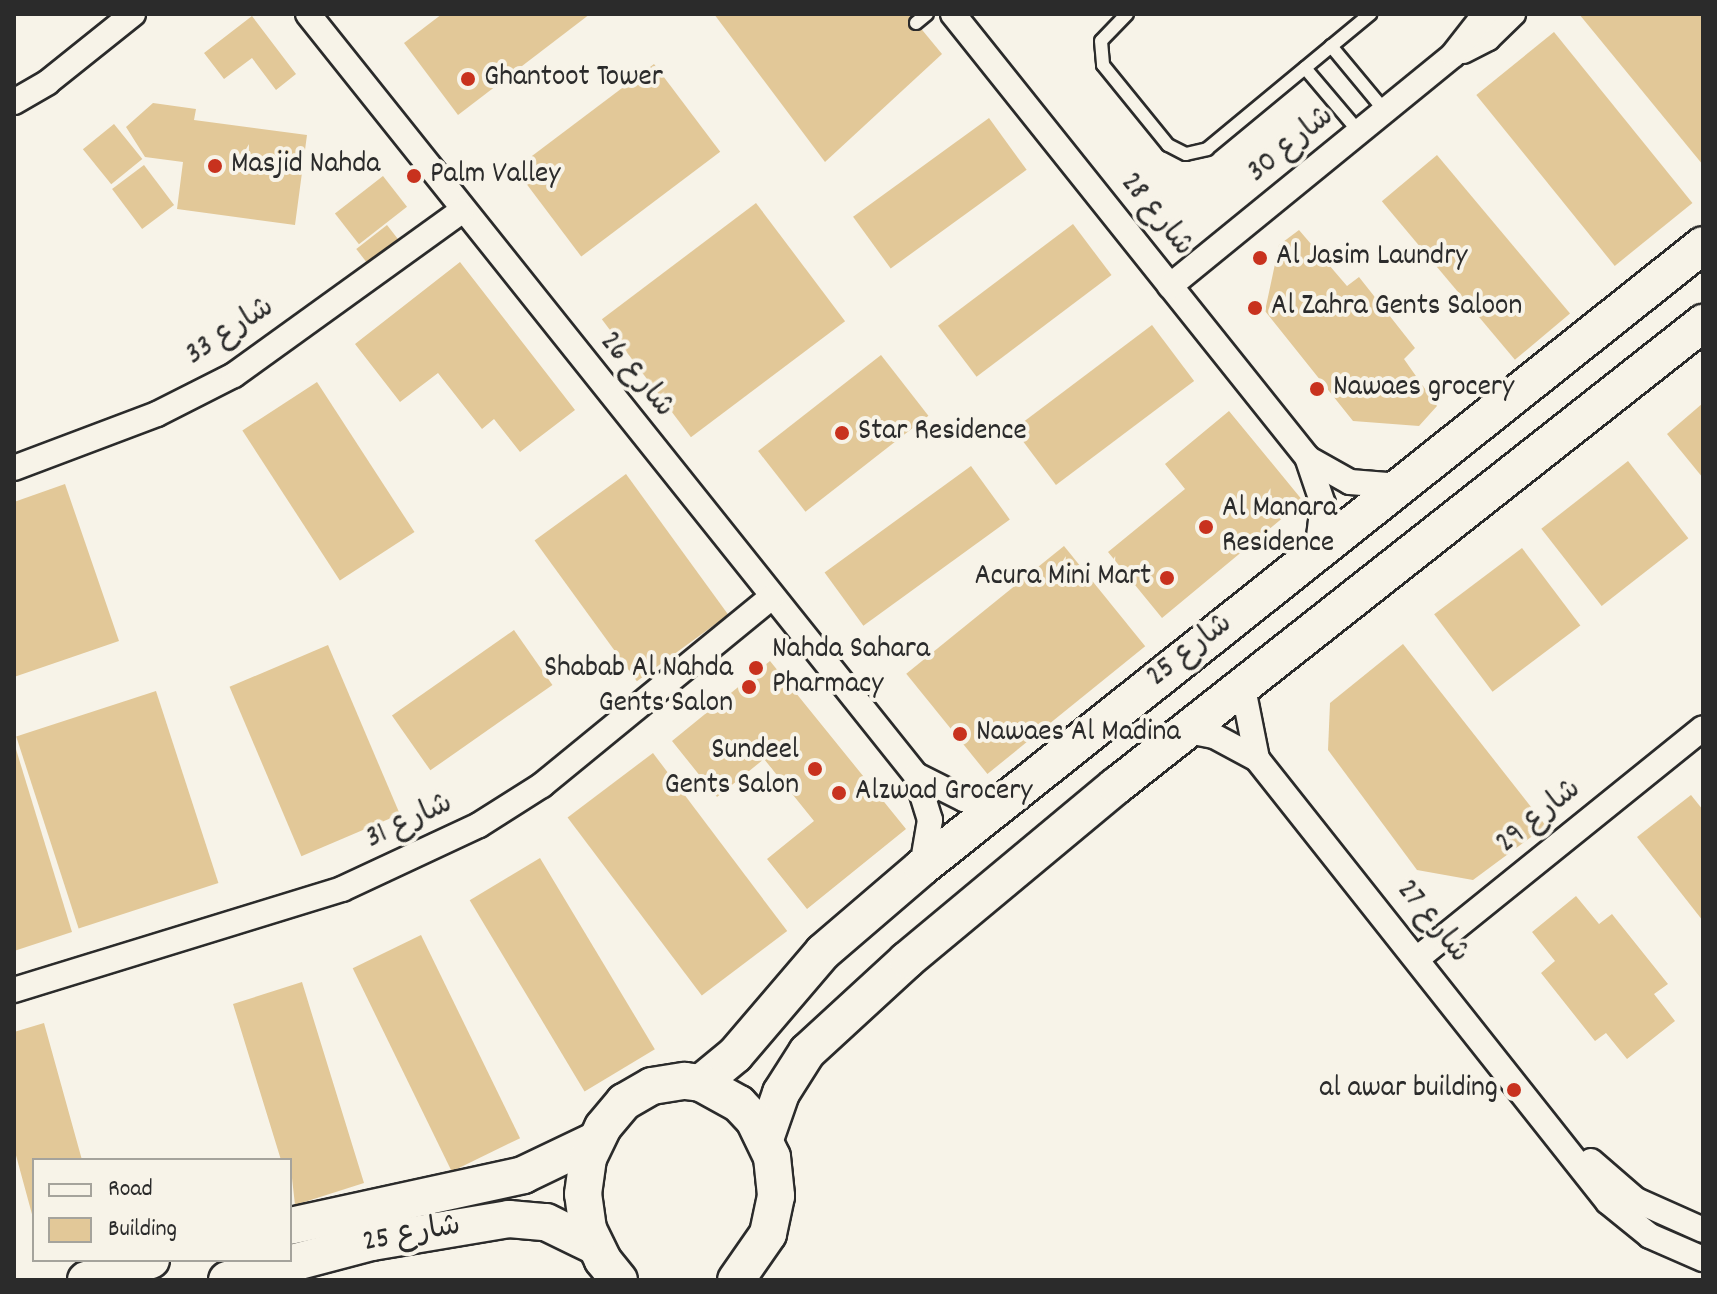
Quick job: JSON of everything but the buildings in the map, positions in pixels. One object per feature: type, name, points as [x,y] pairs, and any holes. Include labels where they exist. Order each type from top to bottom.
[{"type":"street","points":[[14,102],[48,82],[133,14]]},
{"type":"street","name":"شارع 26","points":[[308,14],[461,211],[916,775],[930,820],[922,867]]},
{"type":"street","name":"شارع 28","points":[[953,14],[1307,457],[1323,504],[1317,553]]},
{"type":"street","name":"شارع 30","points":[[1170,286],[1453,55],[1485,14]]},
{"type":"street","name":"شارع 30","points":[[1453,55],[1488,38],[1513,14]]},
{"type":"street","name":"شارع 33","points":[[14,468],[157,414],[234,375],[461,211]]},
{"type":"street","name":"شارع 25","points":[[701,1083],[735,1055],[823,952],[922,867],[1703,245]]},
{"type":"street","name":"شارع 25","points":[[765,1139],[792,1072],[832,1026],[1188,731],[1703,323]]},
{"type":"street","name":"شارع 28","points":[[1307,457],[1350,482],[1400,486]]},
{"type":"street","name":"شارع 31","points":[[14,990],[342,889],[454,838],[542,785],[772,597]]},
{"type":"street","name":"شارع 27","points":[[1243,688],[1257,759]]},
{"type":"street","name":"شارع 29","points":[[1418,958],[1703,728]]},
{"type":"street","name":"شارع 27","points":[[1188,731],[1214,736],[1257,759],[1554,1128],[1589,1181],[1628,1220],[1675,1248],[1703,1259]]},
{"type":"street","name":"شارع 26","points":[[916,775],[955,796],[1000,803]]},
{"type":"street","points":[[619,1280],[595,1246],[583,1194],[594,1141],[612,1113],[638,1093],[669,1082],[701,1083],[739,1104],[765,1139],[776,1176],[773,1215],[759,1252],[736,1280]]},
{"type":"street","name":"شارع 27","points":[[1554,1128],[1636,1200],[1703,1230]]},
{"type":"street","name":"شارع 25","points":[[292,1226],[523,1175],[594,1141]]},
{"type":"street","name":"شارع 25","points":[[247,1278],[324,1266],[509,1219],[546,1222],[595,1246]]},
{"type":"street","points":[[86,1280],[144,1262]]},
{"type":"lane","points":[[916,23],[927,14]]},
{"type":"lane","points":[[1127,14],[1104,34],[1100,57],[1176,151],[1207,149],[1370,14]]},
{"type":"lane","points":[[1331,46],[1385,111]]},
{"type":"lane","points":[[1305,68],[1360,133]]},
{"type":"place","name":"Ghantoot Tower","points":[[468,79]]},
{"type":"place","name":"Masjid Nahda","points":[[215,166]]},
{"type":"place","name":"Palm Valley","points":[[414,176]]},
{"type":"place","name":"Al Jasim Laundry","points":[[1260,258]]},
{"type":"place","name":"Al Zahra Gents Saloon","points":[[1255,308]]},
{"type":"place","name":"Nawaes grocery","points":[[1317,389]]},
{"type":"place","name":"Star Residence","points":[[842,433]]},
{"type":"place","name":"Al Manara Residence","points":[[1206,527]]},
{"type":"place","name":"Acura Mini Mart","points":[[1167,578]]},
{"type":"place","name":"Nahda Sahara Pharmacy","points":[[756,668]]},
{"type":"place","name":"Shabab Al Nahda Gents Salon","points":[[749,687]]},
{"type":"place","name":"Nawaes Al Madina","points":[[960,734]]},
{"type":"place","name":"Sundeel Gents Salon","points":[[815,769]]},
{"type":"place","name":"Alzwad Grocery","points":[[839,793]]},
{"type":"place","name":"al awar building","points":[[1514,1090]]}]
